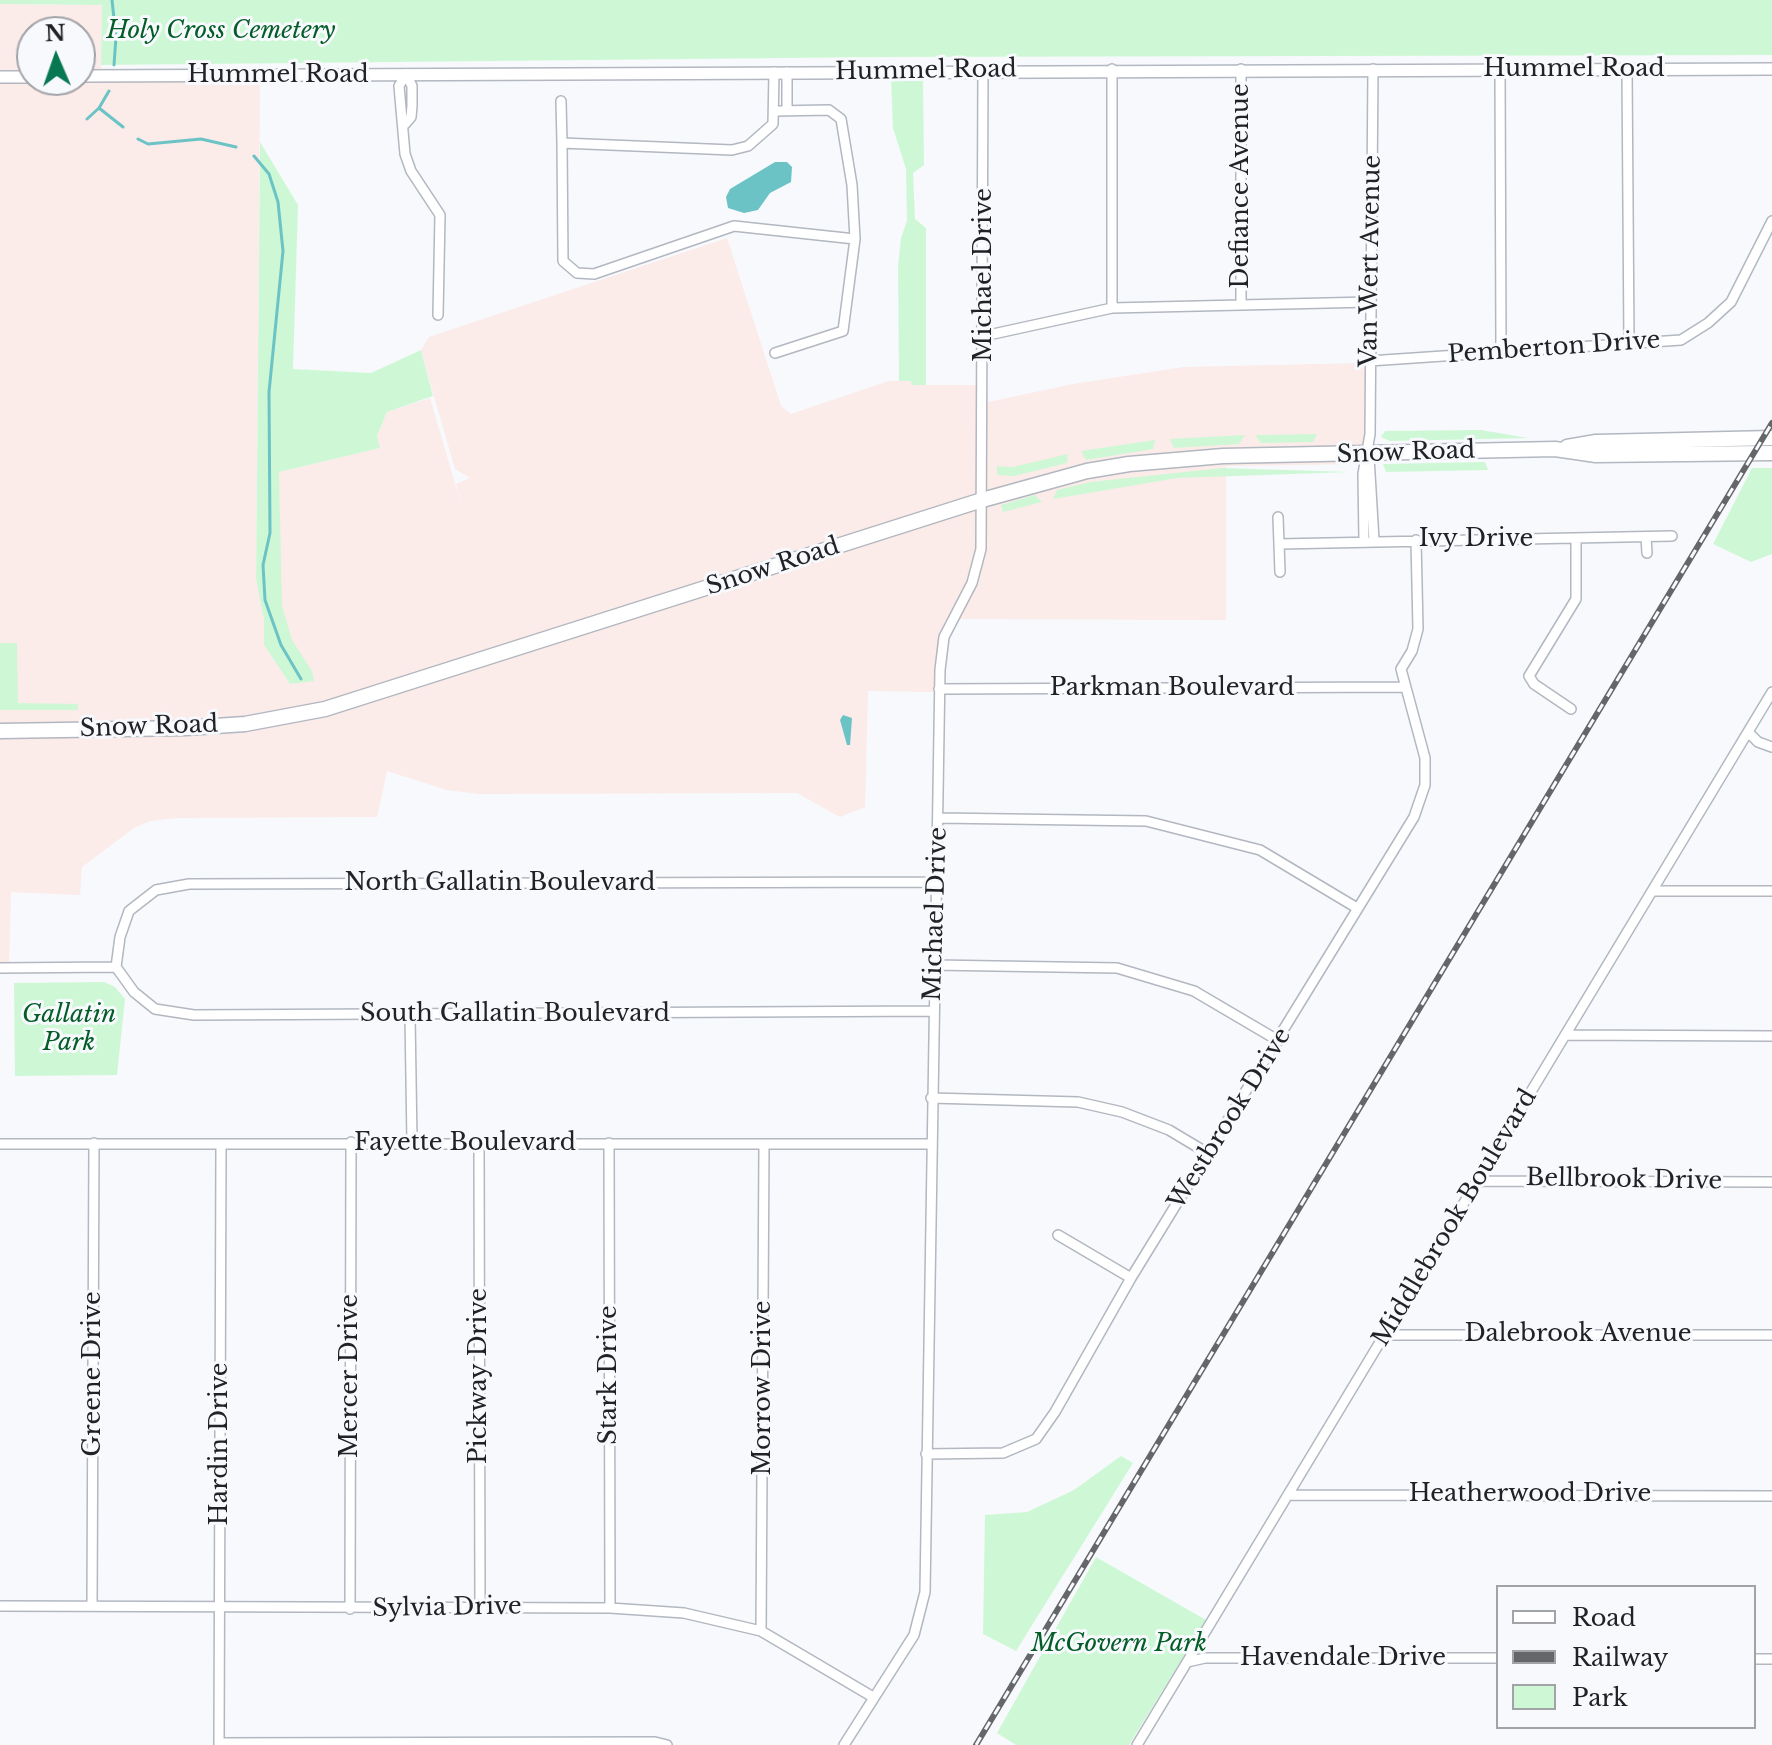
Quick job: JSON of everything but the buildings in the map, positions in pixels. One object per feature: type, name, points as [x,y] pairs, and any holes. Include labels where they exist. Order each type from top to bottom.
[{"type":"main road","name":"Snow Road","points":[[0,731],[235,724],[325,709],[982,500],[1087,471],[1129,464],[1223,456],[1555,449],[1596,442],[1772,438]]},
{"type":"main road","name":"Snow Road","points":[[1555,449],[1596,455],[1772,453]]},
{"type":"street","name":"Hummel Road","points":[[96,76],[1112,69],[1772,69]]},
{"type":"street","points":[[1112,69],[1112,308]]},
{"type":"street","name":"Defiance Avenue","points":[[1241,69],[1241,303]]},
{"type":"street","name":"Van Wert Avenue","points":[[1369,540],[1363,474],[1368,453],[1373,69]]},
{"type":"street","points":[[1500,69],[1501,351]]},
{"type":"street","points":[[1627,69],[1629,344]]},
{"type":"street","name":"Michael Drive","points":[[844,1745],[914,1635],[925,1592],[939,689],[944,637],[978,565],[984,336],[983,70]]},
{"type":"street","points":[[781,72],[787,110]]},
{"type":"street","points":[[562,143],[732,150],[748,146],[767,132],[775,111],[781,72]]},
{"type":"street","points":[[406,74],[412,86],[412,106],[411,117],[405,124],[404,145],[410,167],[440,215],[438,315]]},
{"type":"street","points":[[561,101],[563,261],[577,273],[594,274],[734,226],[855,239]]},
{"type":"street","points":[[775,111],[829,110],[841,119],[852,185],[855,239],[843,331],[775,353]]},
{"type":"street","name":"Pemberton Drive","points":[[1369,361],[1681,340],[1708,323],[1731,302],[1772,221]]},
{"type":"street","points":[[984,336],[1112,308],[1370,302]]},
{"type":"street","points":[[1278,517],[1280,572]]},
{"type":"street","name":"Ivy Drive","points":[[1279,544],[1672,536]]},
{"type":"street","points":[[1646,537],[1647,553]]},
{"type":"street","points":[[1571,709],[1534,684],[1529,676],[1576,599],[1576,539]]},
{"type":"street","points":[[1405,687],[1401,669],[1412,651],[1418,629],[1416,540]]},
{"type":"street","name":"Parkman Boulevard","points":[[939,689],[1405,687]]},
{"type":"street","name":"Westbrook Drive","points":[[926,1454],[1003,1453],[1036,1439],[1055,1412],[1131,1278],[1414,817],[1425,785],[1425,758],[1405,687]]},
{"type":"street","name":"Middlebrook Boulevard","points":[[1137,1745],[1772,692]]},
{"type":"street","points":[[1748,732],[1758,742],[1772,747]]},
{"type":"street","points":[[939,818],[1146,821],[1260,850],[1357,908]]},
{"type":"street","name":"North Gallatin Boulevard","points":[[116,967],[120,937],[129,911],[156,890],[189,884],[936,882]]},
{"type":"street","points":[[1652,891],[1772,891]]},
{"type":"street","points":[[934,965],[1117,968],[1194,991],[1279,1041]]},
{"type":"street","points":[[0,968],[116,967]]},
{"type":"street","name":"South Gallatin Boulevard","points":[[116,967],[134,992],[155,1009],[181,1013],[410,1016],[933,1011]]},
{"type":"street","points":[[410,1016],[412,1142]]},
{"type":"street","points":[[1565,1035],[1772,1036]]},
{"type":"street","points":[[931,1098],[1078,1102],[1122,1112],[1169,1130],[1209,1154]]},
{"type":"street","name":"Mercer Drive","points":[[350,1609],[351,1142]]},
{"type":"street","name":"Greene Drive","points":[[92,1605],[94,1143]]},
{"type":"street","name":"Stark Drive","points":[[609,1143],[610,1608]]},
{"type":"street","name":"Fayette Boulevard","points":[[0,1144],[930,1144]]},
{"type":"street","name":"Hardin Drive","points":[[219,1744],[221,1144]]},
{"type":"street","name":"Pickway Drive","points":[[479,1145],[480,1607]]},
{"type":"street","name":"Morrow Drive","points":[[761,1631],[764,1145]]},
{"type":"street","name":"Bellbrook Drive","points":[[1477,1181],[1772,1182]]},
{"type":"street","points":[[1058,1235],[1131,1278]]},
{"type":"street","name":"Dalebrook Avenue","points":[[1384,1335],[1772,1335]]},
{"type":"street","name":"Heatherwood Drive","points":[[1288,1495],[1772,1496]]},
{"type":"street","name":"Sylvia Drive","points":[[0,1606],[610,1608],[684,1613],[761,1631],[873,1697]]},
{"type":"street","name":"Havendale Drive","points":[[1187,1662],[1205,1658],[1496,1658]]},
{"type":"street","points":[[219,1744],[655,1742],[667,1745]]},
{"type":"shaded area","points":[[0,4],[102,5],[101,73],[96,73],[96,16],[16,16],[16,73],[0,73]]},
{"type":"shaded area","points":[[260,79],[256,579],[264,620],[264,645],[290,684],[313,680],[291,643],[280,600],[279,472],[379,448],[377,436],[387,412],[430,398],[463,511],[456,484],[470,478],[455,469],[421,350],[429,337],[727,238],[781,406],[791,414],[889,381],[912,381],[912,385],[987,385],[988,402],[1073,384],[1184,367],[1365,363],[1365,464],[1226,466],[1226,620],[947,619],[939,644],[935,692],[868,691],[865,807],[840,817],[797,793],[479,794],[447,790],[387,771],[377,817],[177,818],[150,821],[134,828],[82,867],[80,895],[11,892],[9,964],[0,964],[0,83],[16,83],[16,96],[96,96],[96,82]]},
{"type":"green space","name":"Holy Cross Cemetery","points":[[0,0],[1772,0],[1772,55],[883,57],[101,65],[102,5],[0,4]]},
{"type":"green space","points":[[923,78],[924,165],[913,173],[915,219],[926,228],[926,385],[912,385],[911,381],[899,381],[898,267],[901,238],[907,221],[906,169],[893,128],[891,79]]},
{"type":"green space","points":[[260,142],[298,205],[293,369],[371,373],[421,350],[433,396],[387,412],[377,436],[380,448],[279,472],[282,606],[292,640],[312,671],[314,681],[290,684],[264,645],[264,620],[256,579]]},
{"type":"green space","points":[[1481,430],[1528,438],[1390,441],[1381,437],[1385,431]]},
{"type":"green space","points":[[1317,434],[1313,442],[1261,443],[1255,435]]},
{"type":"green space","points":[[1245,435],[1239,444],[1174,448],[1170,439]]},
{"type":"green space","points":[[1155,440],[1153,449],[1086,460],[1081,451]]},
{"type":"green space","points":[[1068,454],[1067,463],[1014,476],[997,475],[997,466],[1013,467]]},
{"type":"green space","points":[[1485,462],[1488,470],[1386,472],[1383,464]]},
{"type":"green space","points":[[1222,468],[1350,472],[1177,478],[1053,499],[1057,490],[1091,482]]},
{"type":"green space","points":[[1752,468],[1772,468],[1772,554],[1751,562],[1713,544]]},
{"type":"green space","points":[[1035,495],[1042,502],[1003,512],[1001,505]]},
{"type":"green space","points":[[0,643],[17,643],[18,703],[78,704],[78,710],[0,710]]},
{"type":"green space","name":"Gallatin Park","points":[[104,982],[115,987],[125,999],[117,1075],[15,1076],[14,983]]},
{"type":"green space","points":[[1121,1456],[1133,1463],[1016,1651],[983,1634],[985,1515],[1027,1512],[1074,1490]]},
{"type":"green space","name":"McGovern Park","points":[[1096,1557],[1206,1620],[1129,1745],[1016,1745],[997,1733]]},
{"type":"water","points":[[775,162],[787,162],[792,167],[791,182],[770,193],[758,210],[744,213],[728,208],[726,197],[730,189]]},
{"type":"water","points":[[843,715],[852,718],[850,745],[847,745],[840,720]]},
{"type":"waterway","points":[[112,0],[116,37],[114,65]]},
{"type":"waterway","points":[[109,91],[99,108],[123,127]]},
{"type":"waterway","points":[[87,119],[99,108]]},
{"type":"waterway","points":[[138,139],[148,144],[201,139],[236,147]]},
{"type":"waterway","points":[[254,156],[269,174],[278,202],[283,251],[269,392],[270,533],[263,565],[265,600],[281,645],[301,679]]},
{"type":"railway","points":[[976,1745],[1772,423]]}]
